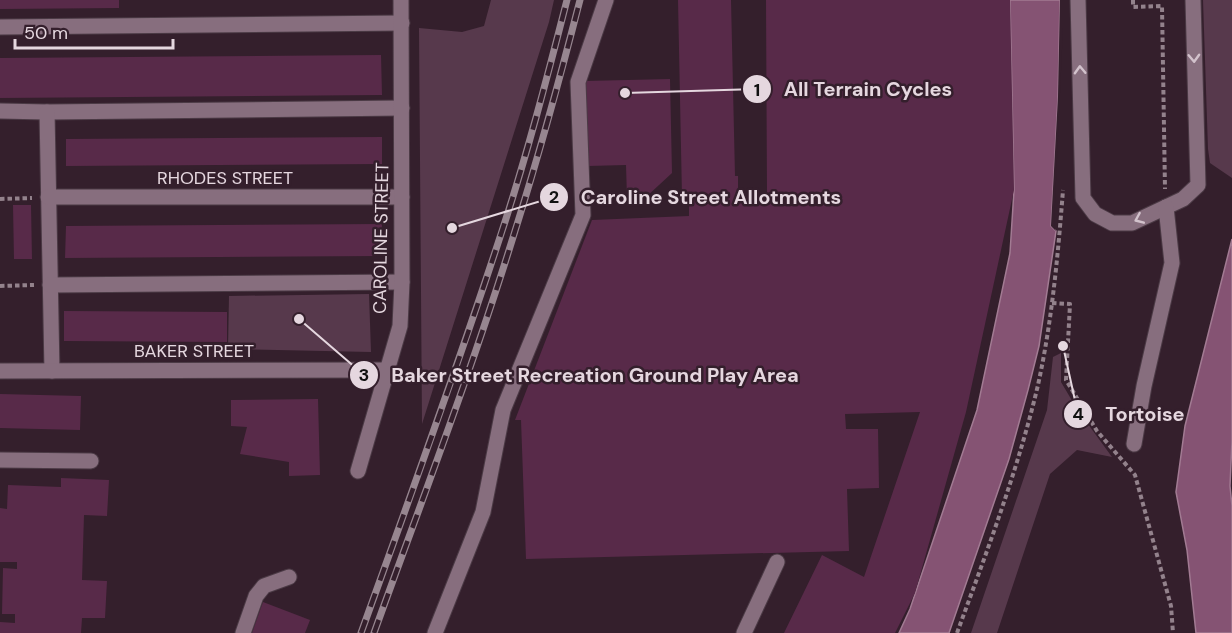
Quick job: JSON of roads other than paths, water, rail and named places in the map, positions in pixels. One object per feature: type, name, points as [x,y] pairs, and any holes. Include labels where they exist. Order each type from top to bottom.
[{"type":"street","name":"CAROLINE STREET","points":[[358,471],[400,326],[402,282],[401,0]]},
{"type":"street","points":[[435,633],[483,512],[503,410],[583,215],[578,82],[606,0]]},
{"type":"street","points":[[1078,0],[1083,198],[1095,214],[1112,224],[1132,223],[1183,198],[1198,185],[1193,0]]},
{"type":"street","points":[[0,27],[402,23]]},
{"type":"street","points":[[0,111],[402,108]]},
{"type":"street","points":[[47,112],[52,371]]},
{"type":"street","name":"RHODES STREET","points":[[48,197],[402,197]]},
{"type":"street","points":[[1134,444],[1144,386],[1172,263],[1166,207]]},
{"type":"street","points":[[50,285],[402,282]]},
{"type":"street","name":"BAKER STREET","points":[[0,371],[389,370]]},
{"type":"street","points":[[0,460],[91,461]]},
{"type":"street","points":[[744,633],[777,562]]},
{"type":"street","points":[[243,633],[256,596],[264,586],[289,577]]},
{"type":"railway","points":[[361,633],[451,382],[502,231],[567,0]]},
{"type":"railway","points":[[374,633],[499,282],[541,145],[580,0]]},
{"type":"place","name":"All Terrain Cycles","points":[[625,93]]},
{"type":"place","name":"Caroline Street Allotments","points":[[452,228]]},
{"type":"place","name":"Baker Street Recreation Ground Play Area","points":[[299,319]]},
{"type":"place","name":"Tortoise","points":[[1063,346]]}]
